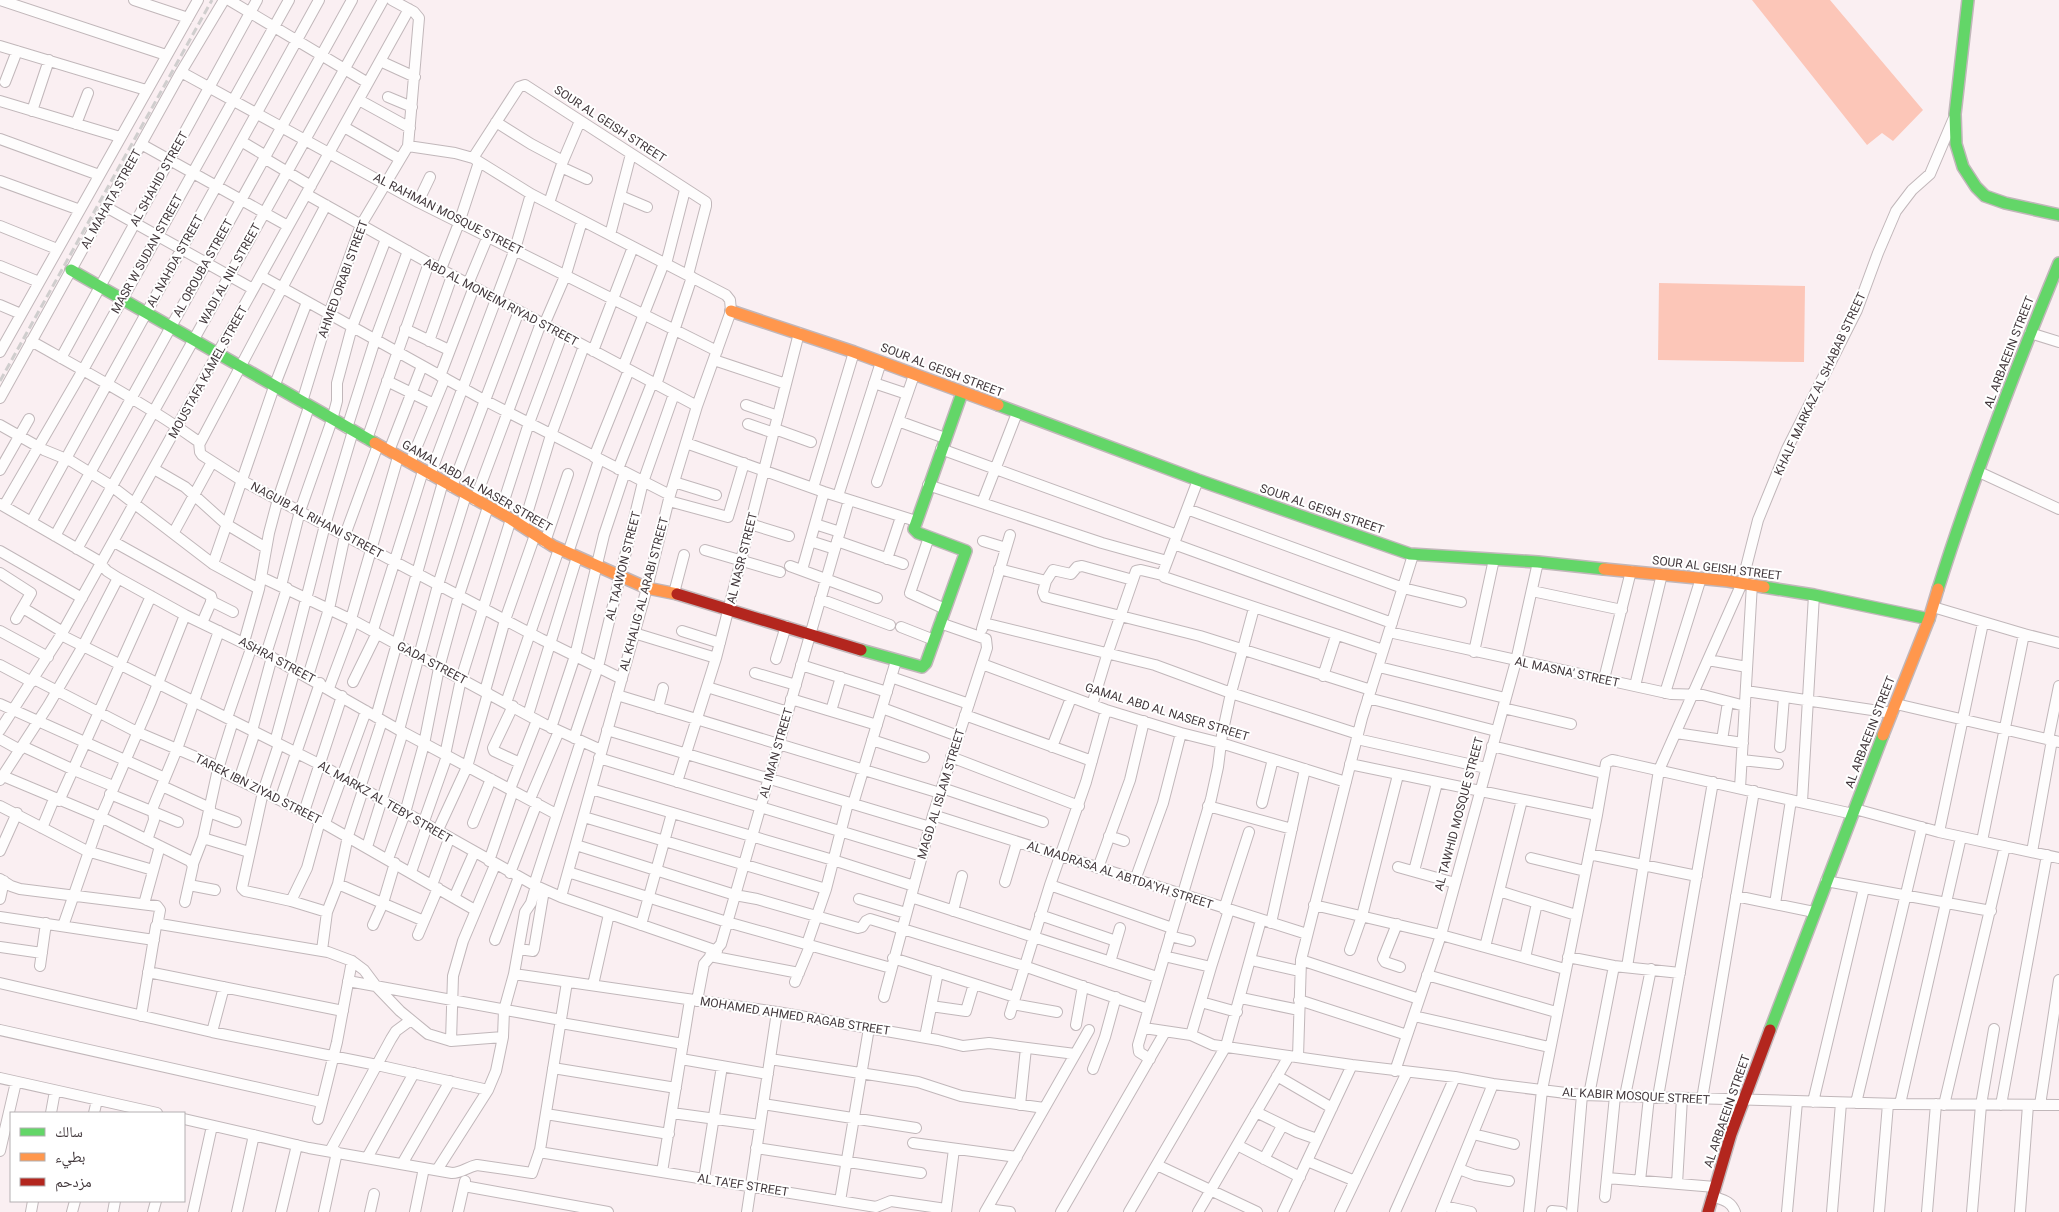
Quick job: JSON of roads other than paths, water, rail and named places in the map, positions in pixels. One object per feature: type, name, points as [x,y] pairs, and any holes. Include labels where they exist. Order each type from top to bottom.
[{"type":"street","points":[[0,0],[166,55]]},
{"type":"street","points":[[134,0],[188,18]]},
{"type":"street","name":"AL MAHATA STREET","points":[[1,347],[198,0]]},
{"type":"street","name":"AL MAHATA STREET","points":[[0,398],[181,72],[224,0]]},
{"type":"street","points":[[229,0],[368,83]]},
{"type":"street","name":"AL SHAHID STREET","points":[[61,358],[257,0]]},
{"type":"street","name":"MASR W SUDAN STREET","points":[[2,505],[39,447],[83,370],[289,0]]},
{"type":"street","name":"AL NAHDA STREET","points":[[31,522],[319,0]]},
{"type":"street","name":"AL OROUBA STREET","points":[[55,536],[352,0]]},
{"type":"street","name":"WADI AL NIL STREET","points":[[78,549],[383,0]]},
{"type":"street","points":[[392,0],[413,12]]},
{"type":"street","points":[[1968,0],[1955,114],[1958,156],[1968,178],[1985,196],[2005,203],[2059,215]]},
{"type":"street","name":"MOUSTAFA KAMEL STREET","points":[[0,730],[62,633],[380,61],[413,12]]},
{"type":"street","name":"AHMED ORABI STREET","points":[[185,902],[193,864],[203,838],[210,810],[248,644],[266,548],[328,314],[361,225],[408,146],[419,18],[413,12]]},
{"type":"street","points":[[0,46],[146,90]]},
{"type":"street","points":[[5,82],[17,51]]},
{"type":"street","points":[[32,110],[49,60]]},
{"type":"street","points":[[380,61],[415,77]]},
{"type":"street","name":"AL RAHMAN MOSQUE STREET","points":[[181,72],[418,202],[646,314],[676,330],[715,356],[786,384]]},
{"type":"street","name":"SOUR AL GEISH STREET","points":[[496,122],[520,86],[525,85],[685,190],[704,200],[706,204],[690,276]]},
{"type":"street","points":[[76,124],[88,93]]},
{"type":"street","points":[[388,97],[412,107]]},
{"type":"street","points":[[359,100],[410,128]]},
{"type":"street","points":[[0,101],[120,137]]},
{"type":"street","name":"KHALF MARKAZ AL SHABAB STREET","points":[[1747,584],[1758,520],[1788,449],[1856,310],[1896,212],[1912,190],[1930,174],[1955,114]]},
{"type":"street","points":[[549,204],[562,164],[580,121]]},
{"type":"street","points":[[441,269],[459,222],[476,160],[496,122],[587,179]]},
{"type":"street","points":[[344,127],[400,159]]},
{"type":"street","points":[[0,139],[99,175]]},
{"type":"street","name":"ABD AL MONEIM RIYAD STREET","points":[[241,142],[288,172],[326,205],[452,276],[697,406]]},
{"type":"street","points":[[141,144],[288,226]]},
{"type":"street","points":[[408,146],[455,153],[476,160],[531,194],[582,222],[726,295],[730,300],[731,312]]},
{"type":"street","points":[[610,235],[631,154]]},
{"type":"street","points":[[418,202],[430,177]]},
{"type":"street","points":[[0,181],[80,210]]},
{"type":"street","points":[[451,1040],[453,976],[463,941],[492,863],[520,763],[551,644],[568,553],[626,369],[665,263],[685,190]]},
{"type":"street","points":[[353,682],[375,632],[394,561],[426,473],[463,388],[497,300],[515,249],[531,194]]},
{"type":"street","points":[[621,196],[647,207]]},
{"type":"street","points":[[200,443],[326,205]]},
{"type":"street","points":[[106,207],[253,289]]},
{"type":"street","points":[[367,847],[401,731],[438,584],[470,497],[566,274],[582,222]]},
{"type":"street","points":[[0,226],[57,249]]},
{"type":"street","points":[[410,463],[434,404],[488,236]]},
{"type":"street","points":[[239,780],[253,731],[300,511],[332,420],[337,401],[337,383],[352,327],[386,239]]},
{"type":"street","points":[[523,527],[551,435],[588,348],[613,298],[633,247]]},
{"type":"street","points":[[327,912],[291,901],[245,891],[241,885],[263,792],[277,743],[307,598],[350,430],[375,340],[408,251]]},
{"type":"street","name":"AL ARBAEEIN STREET","points":[[1708,1212],[1744,1100],[1814,912],[1930,619],[1958,526],[2030,333],[2059,262]]},
{"type":"street","points":[[308,676],[329,608],[345,535],[372,442],[387,381],[430,264]]},
{"type":"street","points":[[0,266],[39,282]]},
{"type":"street","name":"GAMAL ABD AL NASER STREET","points":[[72,270],[332,420],[511,519],[545,542],[596,567],[648,588],[674,593],[729,609],[896,661]]},
{"type":"street","points":[[261,276],[484,400],[644,482],[670,498],[728,516],[744,463]]},
{"type":"street","points":[[429,341],[452,276]]},
{"type":"street","points":[[495,940],[533,801],[555,730],[622,471],[676,330],[690,276]]},
{"type":"street","points":[[213,564],[274,387],[308,302]]},
{"type":"street","points":[[0,305],[21,314]]},
{"type":"street","points":[[322,950],[327,912],[338,884],[348,836],[379,719],[396,644],[416,573],[447,485],[484,400],[519,311]]},
{"type":"street","name":"SOUR AL GEISH STREET","points":[[731,312],[854,352],[1198,480],[1413,555],[1538,562],[1701,578],[1814,595],[1930,619]]},
{"type":"street","name":"AL KHALIG AL ARABI STREET","points":[[561,897],[648,588],[674,482],[697,406],[731,312]]},
{"type":"street","points":[[405,329],[450,350]]},
{"type":"street","name":"AL NASR STREET","points":[[677,782],[716,658],[799,333]]},
{"type":"street","points":[[2030,333],[2059,342]]},
{"type":"street","points":[[500,513],[529,423],[562,335]]},
{"type":"street","name":"NAGUIB AL RIHANI STREET","points":[[31,342],[83,370],[177,427],[200,443],[201,454],[241,480],[482,608],[622,679]]},
{"type":"street","points":[[813,488],[854,352]]},
{"type":"street","points":[[838,496],[881,362]]},
{"type":"street","points":[[329,688],[353,620],[393,454],[411,394],[422,366]]},
{"type":"street","points":[[876,482],[914,375]]},
{"type":"street","points":[[387,381],[434,404]]},
{"type":"street","points":[[874,383],[907,394]]},
{"type":"street","points":[[809,945],[826,889],[840,831],[863,770],[896,661],[901,660],[924,666],[966,550],[915,532],[914,529],[962,393]]},
{"type":"street","name":"AL TAAWON STREET","points":[[538,887],[556,814],[598,667],[644,482],[674,394]]},
{"type":"street","points":[[746,405],[778,416]]},
{"type":"street","points":[[982,503],[1017,413]]},
{"type":"street","points":[[0,470],[29,419]]},
{"type":"street","points":[[898,421],[995,470],[1176,539]]},
{"type":"street","points":[[748,424],[811,442]]},
{"type":"street","points":[[0,425],[39,447],[66,459],[112,486],[213,564],[259,589]]},
{"type":"street","points":[[686,443],[824,492],[916,521]]},
{"type":"street","points":[[174,532],[212,462]]},
{"type":"street","points":[[154,470],[194,494],[226,524],[266,548]]},
{"type":"street","points":[[1979,472],[2059,510]]},
{"type":"street","points":[[545,542],[568,474]]},
{"type":"street","points":[[1162,575],[1198,480]]},
{"type":"street","points":[[674,482],[716,495]]},
{"type":"street","points":[[928,485],[1102,543],[1167,561]]},
{"type":"street","points":[[802,570],[824,492]]},
{"type":"street","name":"AL IMAN STREET","points":[[662,1172],[683,1044],[704,964],[721,944],[849,500]]},
{"type":"street","name":"ASHRA STREET","points":[[2,505],[78,549],[118,578],[185,615],[220,630],[308,676],[379,719],[556,814]]},
{"type":"street","points":[[373,925],[383,903],[391,861],[424,744],[439,668],[458,595],[488,507]]},
{"type":"street","points":[[1187,509],[1403,588],[1462,602]]},
{"type":"street","points":[[887,559],[901,516]]},
{"type":"street","points":[[410,872],[446,756],[461,679],[511,519]]},
{"type":"street","points":[[750,524],[789,536]]},
{"type":"street","points":[[815,524],[837,541],[903,564]]},
{"type":"street","points":[[437,832],[467,767],[505,620],[534,535]]},
{"type":"street","points":[[940,623],[980,637],[1010,535]]},
{"type":"street","points":[[929,537],[910,593],[945,608]]},
{"type":"street","name":"AL MASNA' STREET","points":[[1176,539],[1390,628],[1474,652],[1665,693],[1684,696],[1693,694],[1703,695],[1745,706]]},
{"type":"street","points":[[810,541],[837,541]]},
{"type":"street","points":[[983,541],[1006,548]]},
{"type":"street","points":[[114,542],[210,596],[211,602],[202,623]]},
{"type":"street","points":[[705,550],[780,572]]},
{"type":"street","points":[[0,551],[82,598]]},
{"type":"street","points":[[520,763],[494,751],[493,748],[509,704],[529,632],[568,553]]},
{"type":"street","points":[[674,593],[684,555]]},
{"type":"street","points":[[1198,1212],[1277,1076],[1294,1057],[1299,1005],[1299,971],[1314,904],[1369,694],[1413,555]]},
{"type":"street","points":[[1474,652],[1494,559]]},
{"type":"street","name":"AL TAWHID MOSQUE STREET","points":[[1395,1071],[1441,935],[1516,661],[1538,562]]},
{"type":"street","points":[[1133,580],[1079,565],[1071,574],[1053,570],[1043,592],[1045,597],[1120,615],[1242,650],[1323,676],[1369,694],[1496,731]]},
{"type":"street","points":[[790,566],[827,578],[877,598]]},
{"type":"street","points":[[1000,569],[1046,582]]},
{"type":"street","points":[[1092,705],[1120,615],[1138,570],[1162,575],[1336,636],[1384,650]]},
{"type":"street","points":[[1604,679],[1631,571]]},
{"type":"street","points":[[1635,686],[1662,574]]},
{"type":"street","name":"GADA STREET","points":[[261,577],[353,620],[600,754],[677,782],[922,856]]},
{"type":"street","points":[[2,578],[30,591],[30,595],[16,619]]},
{"type":"street","points":[[118,578],[83,646],[38,722],[1,778],[101,817],[190,860],[193,864]]},
{"type":"street","points":[[1665,693],[1701,578]]},
{"type":"street","points":[[1627,967],[1659,770],[1708,660],[1747,584]]},
{"type":"street","points":[[1740,788],[1747,667],[1747,584]]},
{"type":"street","points":[[1532,592],[1622,610]]},
{"type":"street","points":[[1802,802],[1814,595]]},
{"type":"street","points":[[42,828],[74,770],[151,596]]},
{"type":"street","points":[[820,599],[890,625]]},
{"type":"street","points":[[211,602],[233,612]]},
{"type":"street","points":[[1933,607],[2059,643]]},
{"type":"street","name":"AL MARKZ AL TEBY STREET","points":[[23,608],[83,646],[319,764],[492,863],[561,897],[713,953],[797,977],[809,945]]},
{"type":"street","points":[[1150,1059],[1138,1049],[1148,1008],[1208,806],[1218,767],[1231,693],[1254,608]]},
{"type":"street","points":[[63,926],[87,852],[185,615]]},
{"type":"street","points":[[1939,832],[1983,622]]},
{"type":"street","points":[[984,623],[1155,665],[1357,737],[1486,768]]},
{"type":"street","points":[[776,659],[786,626]]},
{"type":"street","points":[[901,627],[934,640]]},
{"type":"street","points":[[147,840],[154,820],[152,807],[177,749],[220,630]]},
{"type":"street","points":[[0,631],[48,657]]},
{"type":"street","points":[[682,631],[720,643]]},
{"type":"street","points":[[634,633],[716,658]]},
{"type":"street","points":[[1982,841],[2024,634]]},
{"type":"street","points":[[1323,676],[1336,636]]},
{"type":"street","name":"MAGD AL ISLAM STREET","points":[[884,996],[933,816],[988,644],[986,639],[980,637]]},
{"type":"street","points":[[1708,660],[1747,667]]},
{"type":"street","name":"GAMAL ABD AL NASER STREET","points":[[982,664],[1106,710],[1181,733],[1222,743],[1346,782]]},
{"type":"street","name":"TAREK IBN ZIYAD STREET","points":[[0,665],[137,732],[210,763],[218,769],[348,836],[475,910]]},
{"type":"street","points":[[802,665],[887,692]]},
{"type":"street","points":[[1378,667],[1571,724]]},
{"type":"street","points":[[755,673],[796,685]]},
{"type":"street","points":[[830,711],[841,677]]},
{"type":"street","points":[[891,677],[969,704]]},
{"type":"street","points":[[280,800],[320,683]]},
{"type":"street","points":[[2032,852],[2053,741],[2059,686]]},
{"type":"street","points":[[707,687],[788,712]]},
{"type":"street","points":[[658,708],[663,688]]},
{"type":"street","points":[[1746,691],[1894,709],[1962,720],[2053,741]]},
{"type":"street","points":[[617,695],[863,770],[1043,822]]},
{"type":"street","points":[[304,812],[342,696]]},
{"type":"street","points":[[1780,747],[1784,697]]},
{"type":"street","points":[[1052,747],[1071,698]]},
{"type":"street","points":[[791,700],[877,725]]},
{"type":"street","points":[[1722,740],[1728,702]]},
{"type":"street","points":[[0,704],[124,761],[210,810],[236,822]]},
{"type":"street","points":[[882,708],[958,736]]},
{"type":"street","points":[[1013,1005],[1040,915],[1079,806],[1106,710]]},
{"type":"street","points":[[291,901],[307,868],[322,822],[342,778],[366,711]]},
{"type":"street","points":[[965,715],[1092,761]]},
{"type":"street","points":[[1098,868],[1130,780],[1144,721]]},
{"type":"street","points":[[607,730],[930,827]]},
{"type":"street","points":[[1135,880],[1164,803],[1181,733]]},
{"type":"street","points":[[1676,733],[1743,743]]},
{"type":"street","points":[[0,738],[74,770],[178,822]]},
{"type":"street","points":[[872,740],[924,756]]},
{"type":"street","points":[[1492,746],[1603,772]]},
{"type":"street","points":[[951,757],[1079,806]]},
{"type":"street","points":[[1262,803],[1273,759]]},
{"type":"street","points":[[1742,760],[1778,764]]},
{"type":"street","points":[[1529,1212],[1542,1090],[1549,1047],[1597,816],[1603,772],[1608,761],[1617,761],[1791,800],[1854,811],[2059,858]]},
{"type":"street","points":[[1350,764],[1479,793],[1597,816]]},
{"type":"street","points":[[1130,1212],[1226,1046],[1251,960],[1266,922],[1292,829],[1305,769]]},
{"type":"street","points":[[1350,950],[1362,916],[1398,775]]},
{"type":"street","points":[[473,824],[491,779]]},
{"type":"street","points":[[1640,1181],[1653,1097],[1680,973],[1713,782]]},
{"type":"street","points":[[1414,871],[1437,783]]},
{"type":"street","points":[[591,789],[833,860],[914,886]]},
{"type":"street","points":[[1702,1099],[1754,792]]},
{"type":"street","points":[[1485,947],[1522,800]]},
{"type":"street","points":[[1775,904],[1791,800]]},
{"type":"street","points":[[0,806],[17,813],[87,852],[153,870]]},
{"type":"street","points":[[1208,806],[1292,829]]},
{"type":"street","points":[[0,851],[17,813]]},
{"type":"street","points":[[641,925],[672,813]]},
{"type":"street","name":"AL MADRASA AL ABTDA'YH STREET","points":[[933,816],[1307,934]]},
{"type":"street","points":[[584,817],[826,889]]},
{"type":"street","points":[[1856,1103],[1922,827]]},
{"type":"street","points":[[1191,1035],[1249,832]]},
{"type":"street","points":[[1109,836],[1124,841]]},
{"type":"street","points":[[1900,1104],[1961,837]]},
{"type":"street","points":[[203,838],[249,852]]},
{"type":"street","points":[[418,935],[449,838]]},
{"type":"street","points":[[1005,882],[1017,842]]},
{"type":"street","points":[[576,845],[735,895],[757,899],[858,928],[862,927],[866,920],[870,919],[902,928],[1024,966],[1148,1008]]},
{"type":"street","points":[[144,904],[160,846]]},
{"type":"street","points":[[1927,1212],[1940,1105],[1991,911],[2005,846]]},
{"type":"street","points":[[454,898],[474,853]]},
{"type":"street","points":[[1589,854],[1697,876]]},
{"type":"street","points":[[2001,1105],[2047,855]]},
{"type":"street","points":[[1531,858],[1585,871]]},
{"type":"street","points":[[1398,866],[1455,883]]},
{"type":"street","points":[[568,872],[727,922],[809,945],[938,972],[974,984],[1013,1005],[1058,1012]]},
{"type":"street","points":[[953,911],[962,876]]},
{"type":"street","points":[[0,899],[2,880],[15,888],[144,904],[159,908],[159,922],[154,940],[141,1016]]},
{"type":"street","points":[[1826,881],[1991,911]]},
{"type":"street","points":[[338,884],[424,921]]},
{"type":"street","points":[[189,885],[214,890]]},
{"type":"street","points":[[1050,886],[1190,941]]},
{"type":"street","points":[[437,1170],[488,1090],[498,1064],[503,1036],[504,1010],[514,974],[525,912],[538,887]]},
{"type":"street","points":[[519,949],[534,949],[538,887]]},
{"type":"street","points":[[1813,1102],[1864,888]]},
{"type":"street","points":[[1499,891],[1576,914]]},
{"type":"street","points":[[1736,896],[1814,912]]},
{"type":"street","points":[[911,897],[1157,977]]},
{"type":"street","points":[[859,899],[906,913]]},
{"type":"street","points":[[1525,958],[1537,903]]},
{"type":"street","points":[[1314,904],[1441,935],[1565,970]]},
{"type":"street","points":[[593,985],[609,914]]},
{"type":"street","points":[[1040,915],[1116,941]]},
{"type":"street","points":[[0,917],[154,940]]},
{"type":"street","points":[[159,922],[322,950],[352,961],[364,970],[376,986],[428,1034],[451,1040],[503,1036]]},
{"type":"street","points":[[40,966],[46,924]]},
{"type":"street","points":[[1397,924],[1383,959],[1385,962],[1400,967]]},
{"type":"street","points":[[1110,962],[1120,928]]},
{"type":"street","points":[[0,947],[42,953]]},
{"type":"street","points":[[1164,956],[1211,967]]},
{"type":"street","points":[[1568,957],[1614,966],[1680,973]]},
{"type":"street","points":[[1251,960],[1299,971]]},
{"type":"street","points":[[1301,960],[1419,998]]},
{"type":"street","points":[[318,1119],[343,1011],[352,961]]},
{"type":"street","points":[[1572,1212],[1586,1095],[1614,966]]},
{"type":"street","points":[[1606,1197],[1607,1178],[1620,1096],[1651,969]]},
{"type":"street","points":[[148,972],[343,1011]]},
{"type":"street","points":[[925,1037],[938,972]]},
{"type":"street","name":"MOHAMED AHMED RAGAB STREET","points":[[514,974],[777,1012],[925,1037],[963,1046],[981,1042],[1075,1054]]},
{"type":"street","points":[[1427,975],[1556,1012]]},
{"type":"street","points":[[2040,1105],[2059,980]]},
{"type":"street","points":[[348,981],[683,1044]]},
{"type":"street","points":[[185,1119],[297,1145],[437,1170],[459,1173],[468,1167],[477,1165],[532,1172],[539,1152],[546,1114],[567,982]]},
{"type":"street","points":[[0,983],[212,1032],[377,1065],[488,1090]]},
{"type":"street","points":[[931,1006],[966,1011],[974,984]]},
{"type":"street","points":[[1076,1025],[1083,986]]},
{"type":"street","points":[[212,1032],[224,987]]},
{"type":"street","points":[[1093,1069],[1106,1037],[1116,997]]},
{"type":"street","points":[[1241,998],[1299,1005],[1408,1035]]},
{"type":"street","points":[[1201,1002],[1237,1012]]},
{"type":"street","points":[[747,1212],[777,1012]]},
{"type":"street","points":[[1414,1016],[1549,1047]]},
{"type":"street","points":[[324,1212],[334,1152],[396,1031],[411,1020]]},
{"type":"street","points":[[840,1201],[870,1028]]},
{"type":"street","name":"AL KABIR MOSQUE STREET","points":[[1144,1028],[1191,1035],[1206,1043],[1294,1057],[1586,1095],[1797,1102],[2059,1106]]},
{"type":"street","points":[[1972,1212],[1981,1105],[1994,1029]]},
{"type":"street","points":[[0,1030],[321,1102]]},
{"type":"street","points":[[1010,1212],[986,1210],[1089,1030]]},
{"type":"street","points":[[1061,1212],[1166,1032]]},
{"type":"street","points":[[1020,1104],[1026,1048]]},
{"type":"street","points":[[681,1059],[768,1074]]},
{"type":"street","points":[[770,1059],[929,1084],[961,1096],[1044,1108]]},
{"type":"street","points":[[1283,1212],[1352,1065]]},
{"type":"street","points":[[704,1179],[722,1066]]},
{"type":"street","points":[[553,1068],[676,1088]]},
{"type":"street","points":[[1340,1212],[1407,1072]]},
{"type":"street","points":[[366,1158],[414,1073]]},
{"type":"street","points":[[1277,1076],[1332,1108]]},
{"type":"street","points":[[1395,1212],[1455,1077]]},
{"type":"street","points":[[0,1078],[97,1100],[134,1111]]},
{"type":"street","points":[[402,1164],[450,1081]]},
{"type":"street","points":[[0,1151],[16,1082]]},
{"type":"street","points":[[1471,1212],[1442,1209],[1493,1084]]},
{"type":"street","points":[[51,1112],[55,1091]]},
{"type":"street","points":[[1677,1184],[1682,1098]]},
{"type":"street","points":[[94,1112],[97,1100]]},
{"type":"street","points":[[1787,1212],[1797,1102]]},
{"type":"street","points":[[1832,1212],[1841,1103]]},
{"type":"street","points":[[763,1104],[916,1128]]},
{"type":"street","points":[[1879,1212],[1888,1104]]},
{"type":"street","points":[[2020,1212],[2028,1105]]},
{"type":"street","points":[[1256,1112],[1282,1126],[1317,1139]]},
{"type":"street","points":[[672,1113],[760,1125]]},
{"type":"street","points":[[546,1114],[669,1134]]},
{"type":"street","points":[[194,1212],[212,1126]]},
{"type":"street","points":[[1264,1159],[1282,1126]]},
{"type":"street","points":[[1473,1134],[1514,1144]]},
{"type":"street","points":[[237,1212],[254,1135]]},
{"type":"street","points":[[913,1143],[1017,1156]]},
{"type":"street","points":[[281,1212],[297,1145]]},
{"type":"street","points":[[1237,1145],[1300,1177]]},
{"type":"street","points":[[756,1148],[921,1173]]},
{"type":"street","points":[[946,1211],[954,1148]]},
{"type":"street","name":"AL TA'EF STREET","points":[[539,1152],[876,1207],[891,1201],[946,1211]]},
{"type":"street","points":[[1307,1161],[1355,1181]]},
{"type":"street","points":[[1157,1165],[1257,1212]]},
{"type":"street","points":[[458,1212],[468,1167]]},
{"type":"street","points":[[414,1212],[424,1168]]},
{"type":"street","points":[[1459,1169],[1492,1179],[1509,1181]]},
{"type":"street","points":[[1607,1178],[1677,1184],[1714,1191],[1733,1205],[1735,1212]]},
{"type":"street","points":[[464,1186],[576,1209],[608,1212]]},
{"type":"street","points":[[370,1212],[374,1194]]},
{"type":"railway","points":[[0,381],[212,0]]}]
